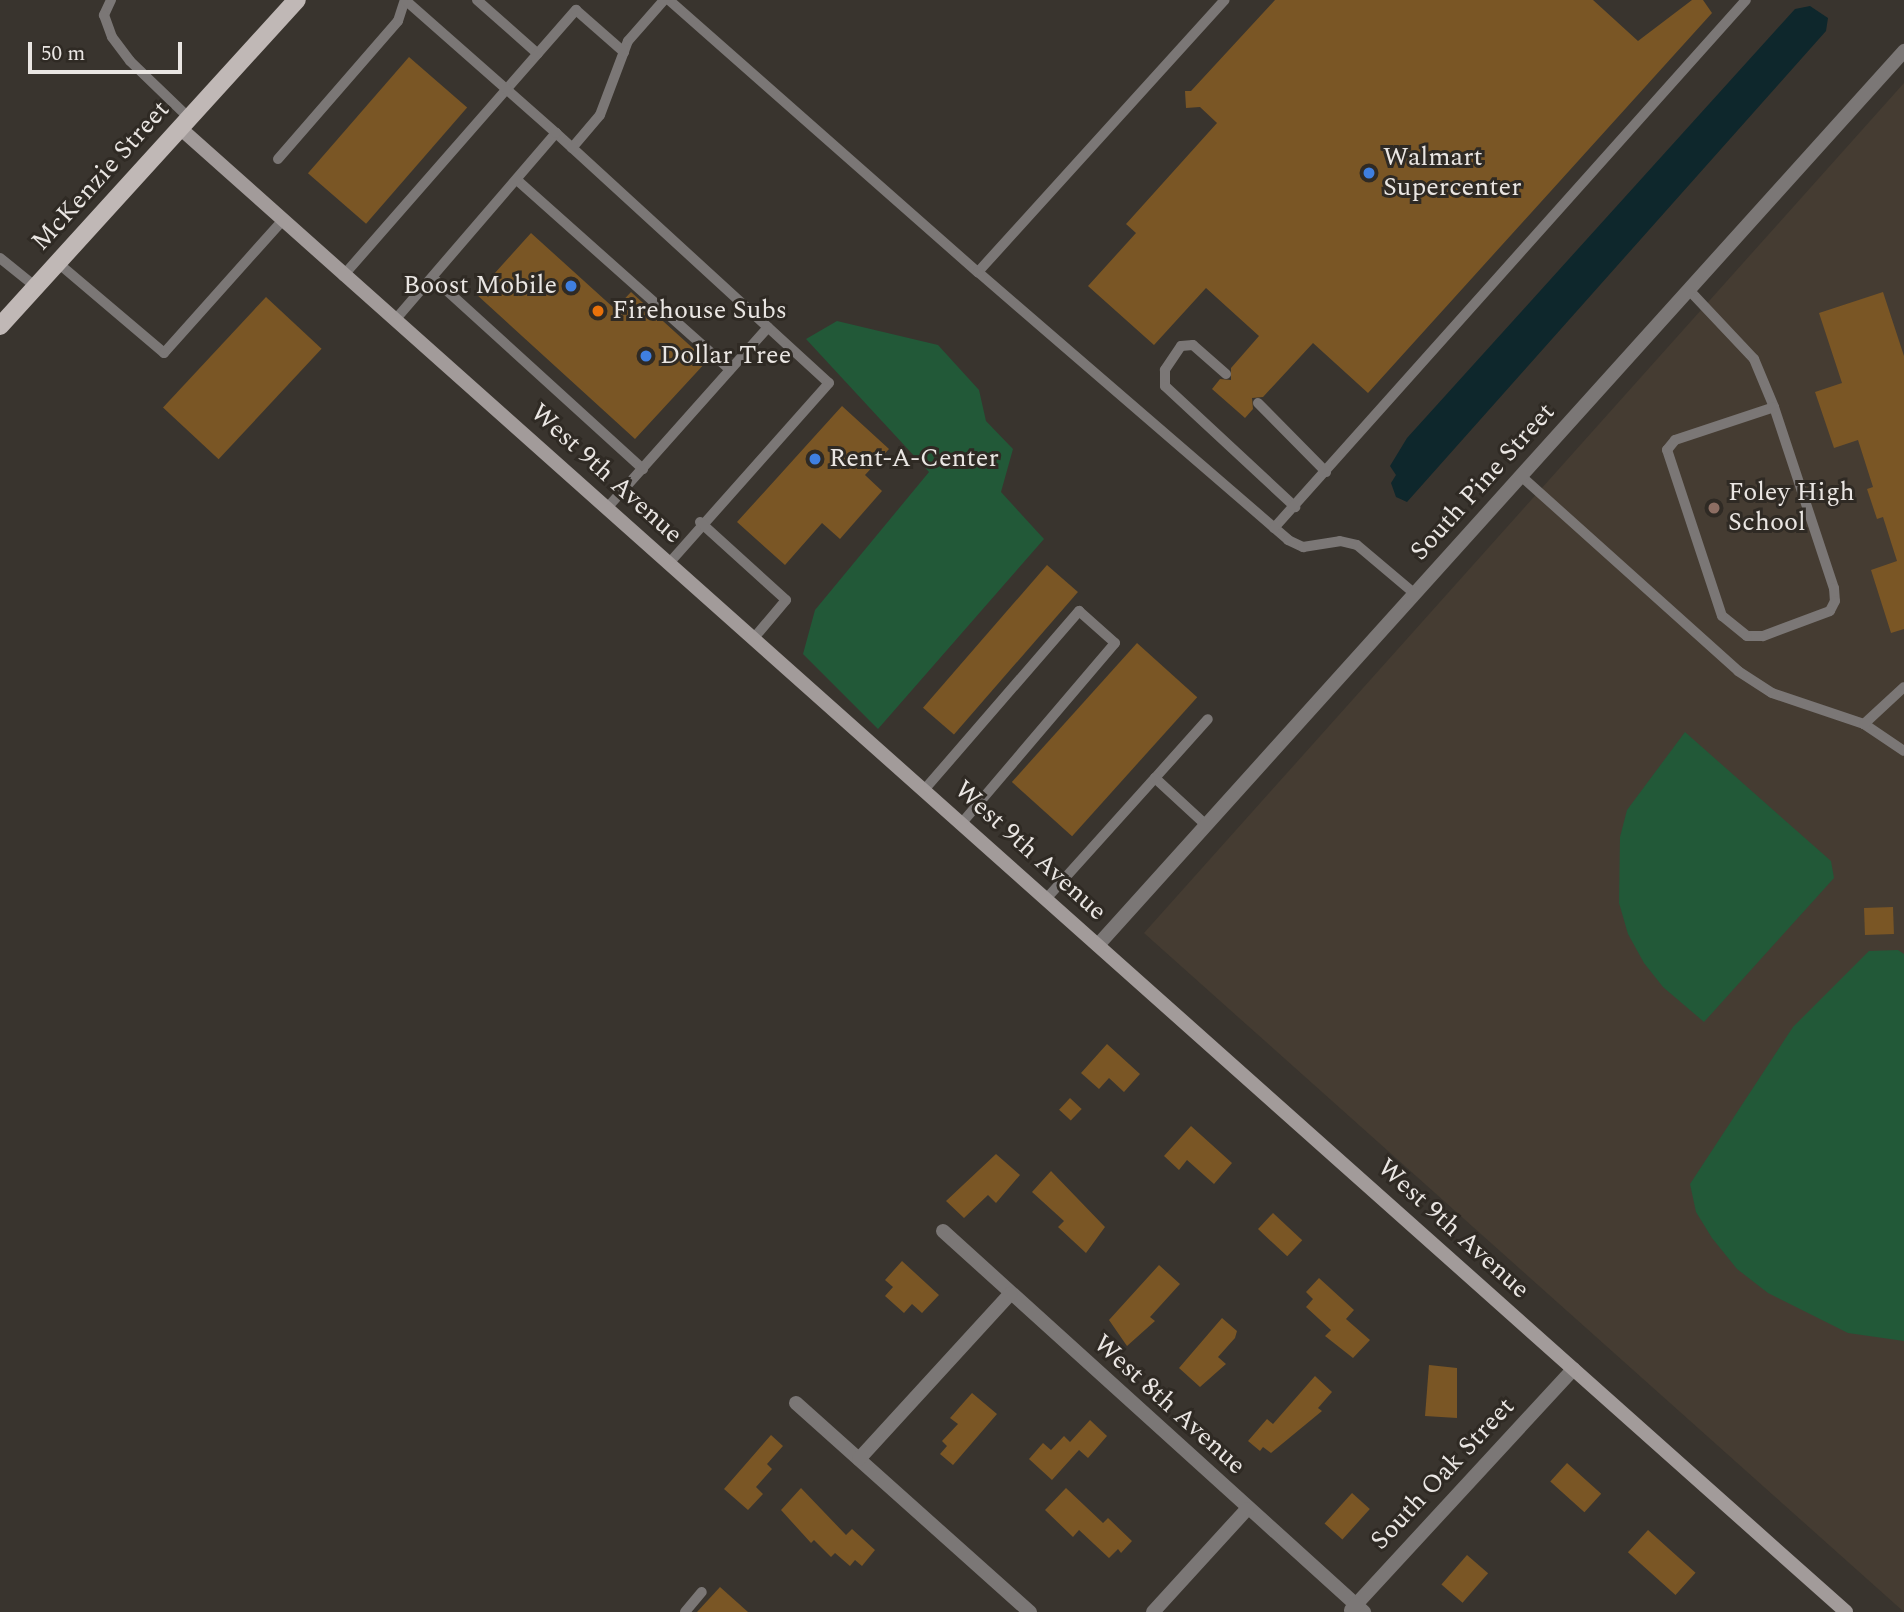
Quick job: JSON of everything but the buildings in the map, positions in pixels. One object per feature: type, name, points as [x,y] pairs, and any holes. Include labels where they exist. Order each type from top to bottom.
[{"type":"main road","name":"McKenzie Street","points":[[0,326],[184,123],[288,3]]},
{"type":"street","name":"South Pine Street","points":[[1098,945],[1904,51]]},
{"type":"street","name":"West 9th Avenue","points":[[184,123],[343,276],[396,320],[962,823],[1846,1612]]},
{"type":"street","name":"West 8th Avenue","points":[[943,1231],[1356,1610]]},
{"type":"street","points":[[859,1459],[1010,1294]]},
{"type":"street","name":"South Oak Street","points":[[1356,1610],[1573,1369]]},
{"type":"street","points":[[796,1403],[1030,1612]]},
{"type":"street","points":[[1153,1612],[1247,1509]]},
{"type":"lane","points":[[111,0],[104,15],[112,37],[184,123]]},
{"type":"lane","points":[[278,159],[398,21],[405,0],[505,91],[556,133],[829,383],[700,522],[669,563]]},
{"type":"lane","points":[[477,0],[538,54]]},
{"type":"lane","points":[[572,148],[600,115],[628,41],[667,0],[1274,528],[1303,547],[1340,541],[1357,545],[1415,593]]},
{"type":"lane","points":[[978,272],[1225,0]]},
{"type":"lane","points":[[1274,528],[1746,0]]},
{"type":"lane","points":[[343,276],[576,10],[624,52]]},
{"type":"lane","points":[[396,320],[556,133]]},
{"type":"lane","points":[[517,180],[730,370]]},
{"type":"lane","points":[[58,263],[164,353],[283,220]]},
{"type":"lane","points":[[0,258],[36,287]]},
{"type":"lane","points":[[433,278],[643,469]]},
{"type":"lane","points":[[1689,290],[1754,359],[1774,407],[1835,601],[1821,615],[1763,635],[1747,636],[1722,616],[1667,450],[1675,440],[1774,407]]},
{"type":"lane","points":[[607,508],[768,327]]},
{"type":"lane","points":[[1226,374],[1193,345],[1181,346],[1165,370],[1165,386],[1295,507]]},
{"type":"lane","points":[[1258,403],[1326,472]]},
{"type":"lane","points":[[1521,476],[1738,671],[1772,694],[1864,724],[1904,751]]},
{"type":"lane","points":[[700,522],[786,600],[753,639]]},
{"type":"lane","points":[[924,790],[1079,611],[1115,643],[962,823]]},
{"type":"lane","points":[[1864,724],[1904,687]]},
{"type":"lane","points":[[1046,899],[1208,719]]},
{"type":"lane","points":[[1155,778],[1206,825]]},
{"type":"lane","points":[[685,1612],[702,1592]]},
{"type":"shaded area","name":"Foley High School","points":[[1904,83],[1904,1612],[1144,933]]},
{"type":"green space","points":[[837,321],[938,345],[979,390],[986,421],[1013,449],[1001,492],[1044,539],[878,729],[803,654],[815,610],[929,472],[806,339]]},
{"type":"green space","points":[[1685,732],[1831,861],[1834,878],[1704,1022],[1663,987],[1644,963],[1628,934],[1619,903],[1620,837],[1627,810]]},
{"type":"green space","points":[[1898,950],[1904,954],[1904,1341],[1848,1333],[1768,1293],[1737,1269],[1712,1238],[1696,1212],[1690,1184],[1793,1027],[1869,951]]},
{"type":"water","points":[[1810,6],[1828,18],[1826,31],[1407,502],[1396,497],[1391,483],[1396,475],[1390,466],[1407,438],[1795,9]]},
{"type":"place","name":"Walmart Supercenter","points":[[1369,173]]},
{"type":"place","name":"Boost Mobile","points":[[571,286]]},
{"type":"place","name":"Firehouse Subs","points":[[598,311]]},
{"type":"place","name":"Dollar Tree","points":[[646,356]]},
{"type":"place","name":"Rent-A-Center","points":[[815,459]]},
{"type":"place","name":"Foley High School","points":[[1714,508]]}]
